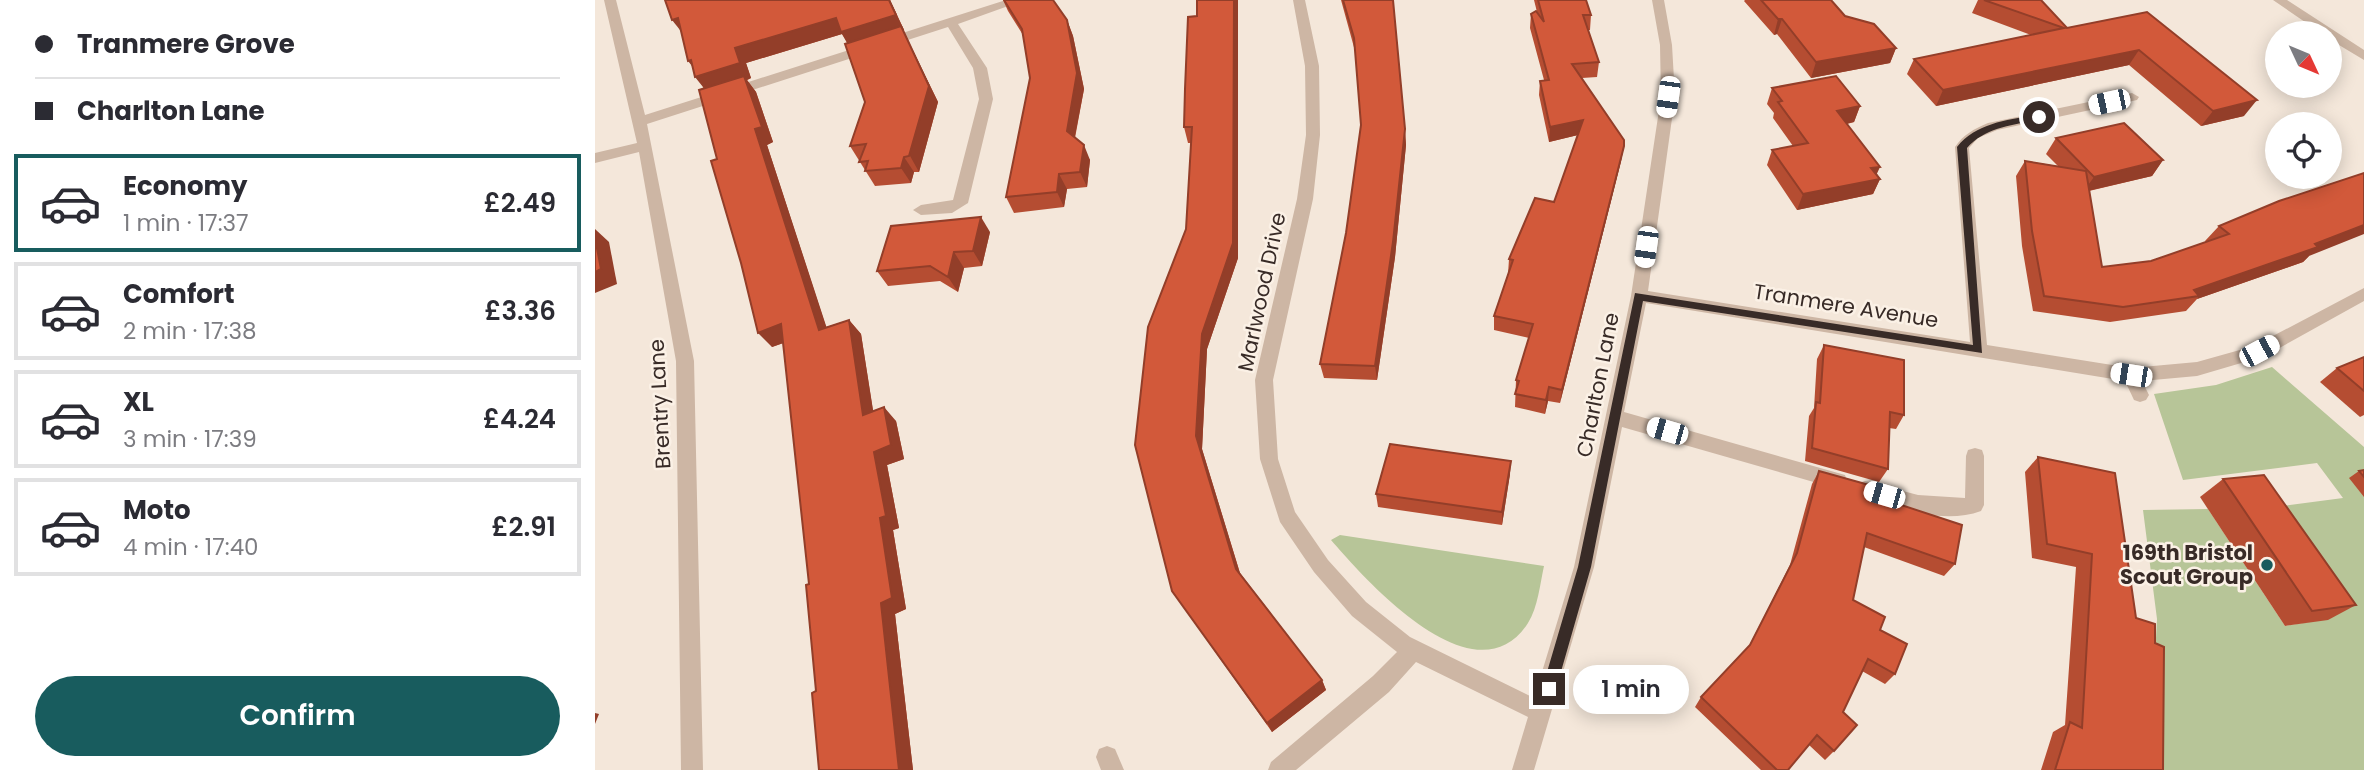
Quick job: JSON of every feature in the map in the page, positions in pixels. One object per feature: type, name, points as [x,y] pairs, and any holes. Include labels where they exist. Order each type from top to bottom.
[{"type":"street","name":"Brentry Lane","points":[[610,0],[645,146],[685,360],[692,770]]},
{"type":"street","points":[[639,122],[1019,0]]},
{"type":"street","name":"Marlwood Drive","points":[[1299,0],[1312,66],[1313,135],[1305,199],[1264,380],[1269,459],[1287,516],[1321,566],[1359,609],[1414,649],[1542,713]]},
{"type":"street","name":"Charlton Lane","points":[[1523,770],[1584,567],[1639,296],[1668,97],[1666,45],[1658,0]]},
{"type":"street","points":[[2279,0],[2364,56]]},
{"type":"street","points":[[921,210],[952,208],[960,203],[986,99],[980,68],[951,22]]},
{"type":"street","points":[[1979,350],[1962,147],[1973,135],[1993,126],[2132,97]]},
{"type":"street","points":[[595,158],[645,146]]},
{"type":"street","name":"Tranmere Avenue","points":[[1639,296],[2131,375],[2197,369],[2259,351],[2364,294]]},
{"type":"street","points":[[2131,375],[2140,396]]},
{"type":"street","points":[[1616,418],[1924,506],[1952,509],[1973,505],[1975,456]]},
{"type":"street","points":[[1279,770],[1381,684],[1414,649]]},
{"type":"green space","points":[[2272,367],[2364,447],[2364,770],[2149,770],[2157,619],[2143,510],[2208,509],[2285,626],[2327,619],[2252,510],[2343,498],[2317,463],[2183,480],[2154,394],[2216,385]]},
{"type":"green space","points":[[1340,535],[1544,566],[1534,610],[1528,623],[1506,644],[1480,650],[1453,643],[1424,628],[1370,582],[1331,540]]},
{"type":"building","points":[[665,0],[889,0],[896,15],[841,32],[836,18],[735,48],[740,63],[695,77],[691,60],[688,61],[678,18],[672,20]]},
{"type":"building","points":[[1004,0],[1053,0],[1067,20],[1077,73],[1067,131],[1084,145],[1080,172],[1059,174],[1057,192],[1006,197],[1030,78],[1022,29]]},
{"type":"building","points":[[1197,0],[1234,0],[1233,243],[1202,334],[1196,436],[1236,569],[1322,680],[1267,723],[1172,591],[1135,445],[1148,327],[1186,229],[1192,127],[1184,127],[1188,17],[1197,16]]},
{"type":"building","points":[[1343,0],[1393,0],[1405,129],[1393,242],[1375,366],[1320,364],[1346,233],[1361,125],[1354,38]]},
{"type":"building","points":[[1538,0],[1586,0],[1591,15],[1583,15],[1599,62],[1572,64],[1624,140],[1562,390],[1549,387],[1546,400],[1515,394],[1519,381],[1516,380],[1533,324],[1494,316],[1513,260],[1509,259],[1535,198],[1554,202],[1583,120],[1550,127],[1540,81],[1549,80],[1531,14],[1536,11],[1544,22]]},
{"type":"building","points":[[1761,0],[1831,0],[1845,16],[1874,24],[1896,48],[1816,62],[1782,19],[1778,19]]},
{"type":"building","points":[[1984,0],[2041,0],[2067,28],[2147,12],[2257,100],[2213,111],[2139,50],[1943,90],[1914,59],[2064,28]]},
{"type":"building","points":[[901,26],[929,86],[909,156],[904,157],[901,168],[865,171],[868,161],[859,162],[866,144],[850,146],[865,102],[845,44]]},
{"type":"building","points":[[744,76],[762,127],[755,129],[819,330],[849,320],[863,415],[884,407],[891,445],[874,452],[886,516],[880,518],[892,598],[881,603],[899,770],[819,770],[812,693],[816,691],[806,585],[809,584],[781,324],[758,333],[711,161],[717,159],[699,90]]},
{"type":"building","points":[[1836,76],[1860,106],[1837,111],[1880,167],[1871,168],[1880,179],[1803,194],[1772,150],[1808,143],[1778,102],[1782,101],[1772,88]]},
{"type":"building","points":[[2124,123],[2163,160],[2094,177],[2056,138]]},
{"type":"building","points":[[2025,161],[2086,171],[2102,267],[2151,261],[2229,234],[2219,226],[2315,189],[2342,189],[2342,180],[2364,173],[2364,225],[2315,244],[2318,247],[2194,290],[2199,296],[2123,307],[2044,296],[2032,231]]},
{"type":"building","points":[[981,217],[973,251],[954,252],[948,277],[930,266],[877,271],[891,226]]},
{"type":"building","points":[[595,238],[601,269],[595,272]]},
{"type":"building","points":[[1824,345],[1904,360],[1904,415],[1890,412],[1888,469],[1812,448],[1816,402],[1820,403]]},
{"type":"building","points":[[2364,357],[2364,391],[2337,368]]},
{"type":"building","points":[[1390,444],[1511,461],[1502,512],[1376,494]]},
{"type":"building","points":[[2038,457],[2115,473],[2136,618],[2155,624],[2155,643],[2164,647],[2163,770],[2055,770],[2070,722],[2082,728],[2092,554],[2047,544]]},
{"type":"building","points":[[1819,471],[1887,490],[1886,500],[1962,525],[1955,564],[1867,533],[1853,600],[1885,617],[1880,630],[1907,644],[1895,674],[1868,659],[1843,712],[1857,725],[1834,751],[1817,735],[1788,770],[1777,770],[1701,697],[1750,645],[1797,553]]},
{"type":"building","points":[[2264,475],[2356,605],[2312,611],[2223,479]]},
{"type":"place","name":"169th Bristol Scout Group","points":[[2267,565]]},
{"type":"route","points":[[1549,689],[1584,567],[1639,296],[1979,350],[1962,147],[1973,135],[1993,126],[2039,117]]}]
